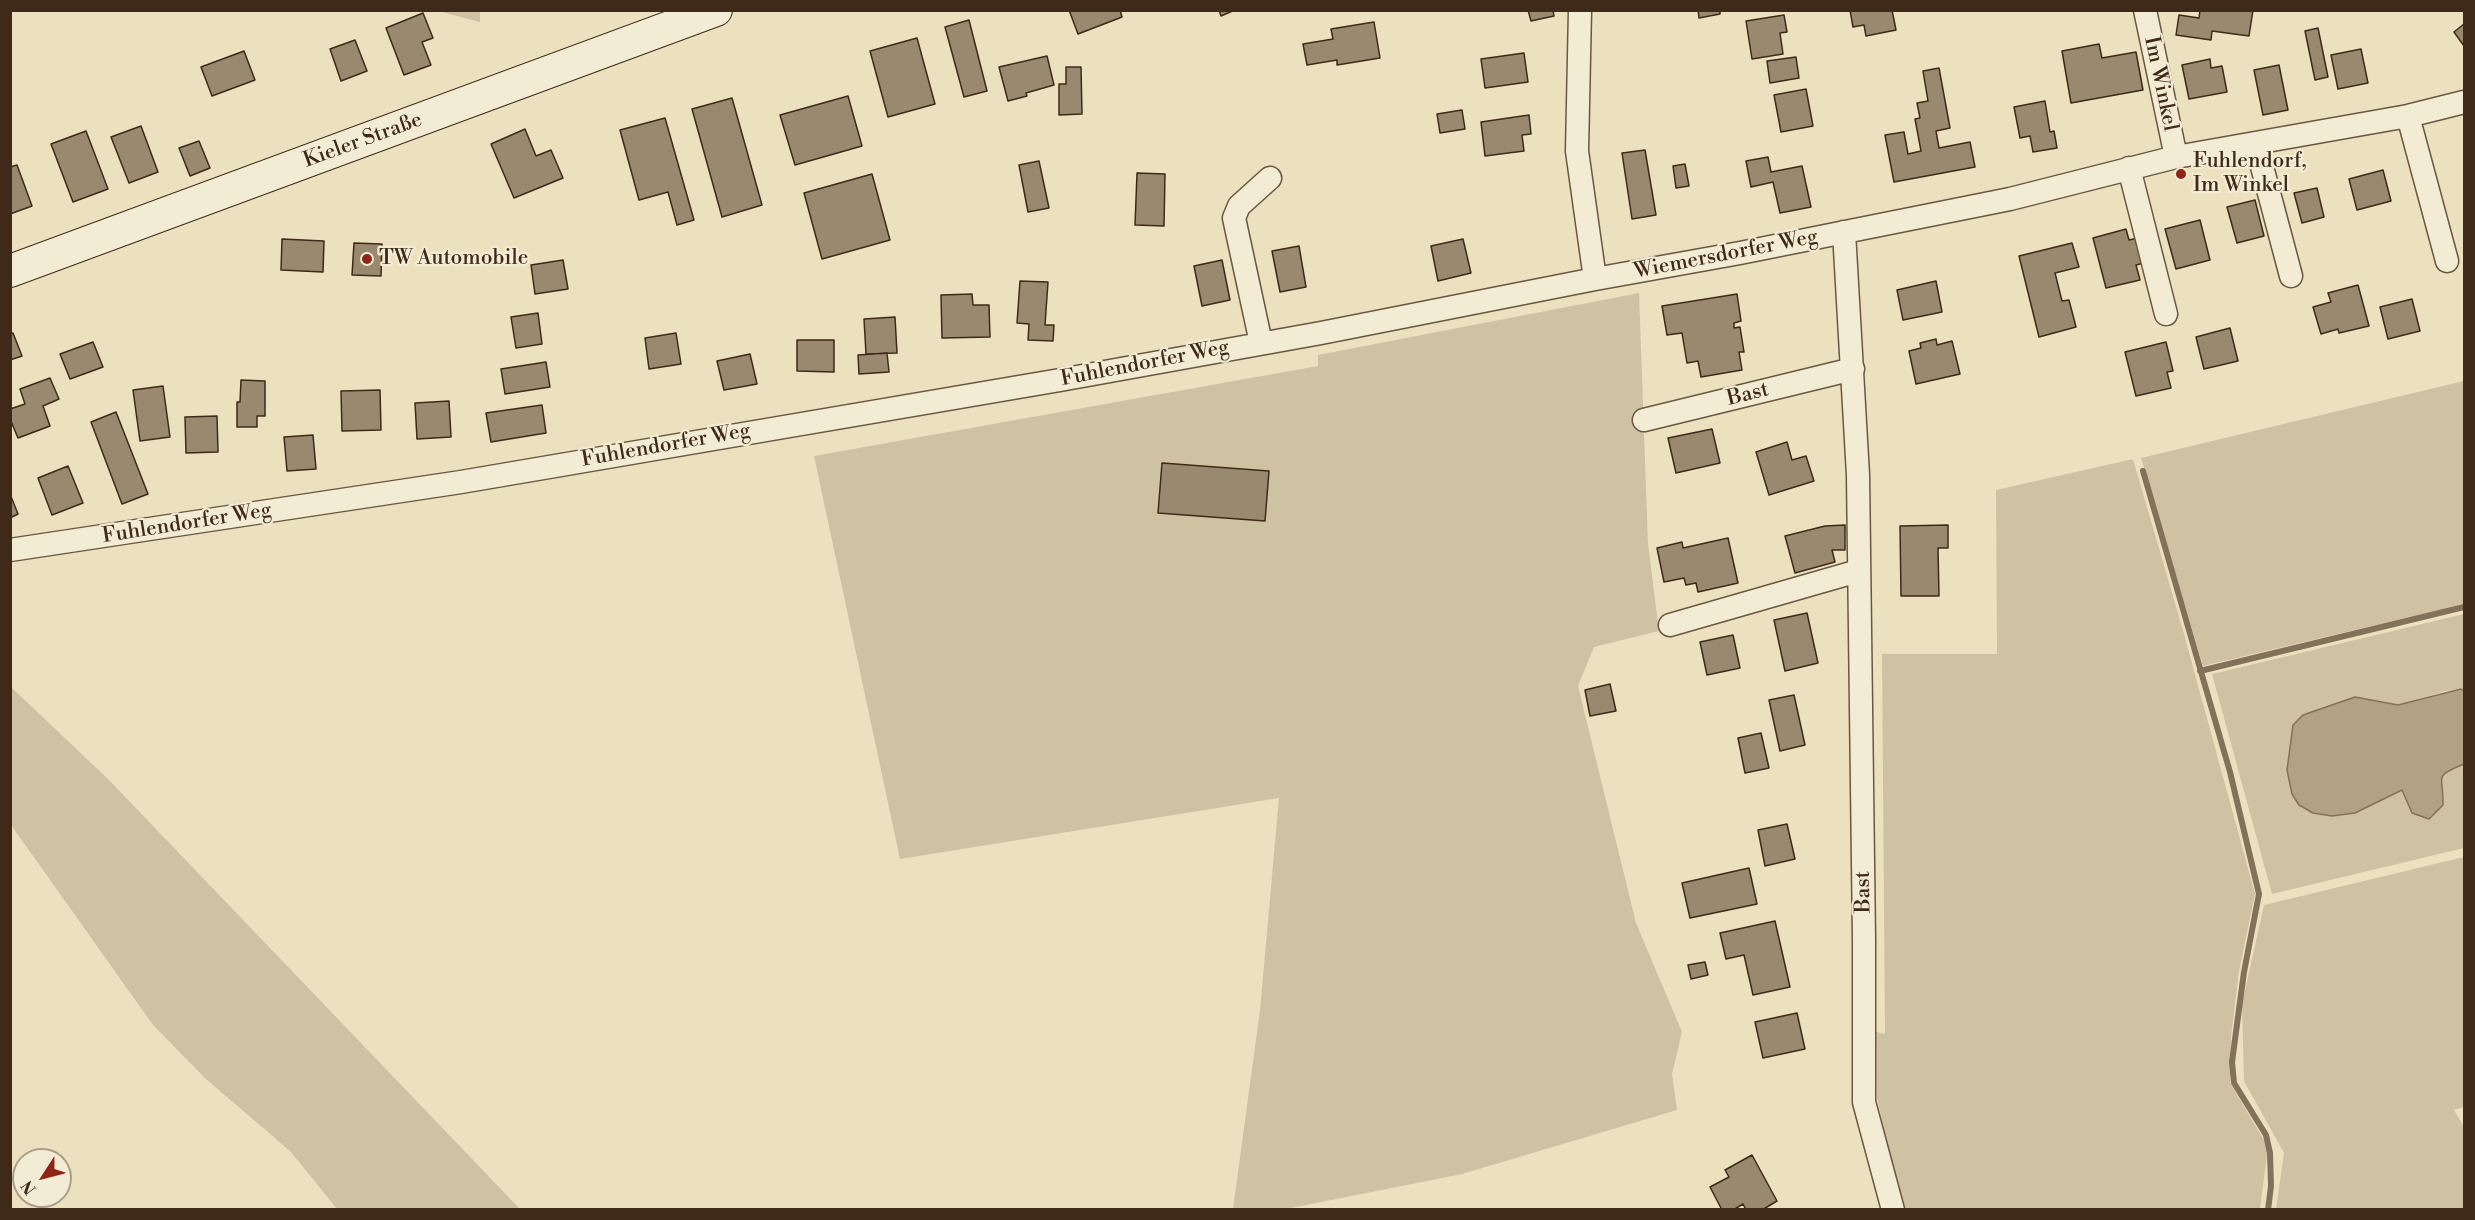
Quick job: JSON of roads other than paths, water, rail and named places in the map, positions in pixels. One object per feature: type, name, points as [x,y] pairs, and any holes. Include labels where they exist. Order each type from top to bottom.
[{"type":"main road","name":"Kieler Straße","points":[[10,271],[716,10]]},
{"type":"street","points":[[1580,10],[1577,151],[1595,279]]},
{"type":"street","name":"Im Winkel","points":[[2145,10],[2176,157]]},
{"type":"street","name":"Wiemersdorfer Weg","points":[[1321,333],[2010,199],[2176,157],[2408,116],[2464,102]]},
{"type":"street","points":[[2408,116],[2447,261]]},
{"type":"street","points":[[2256,144],[2291,276]]},
{"type":"street","points":[[2129,168],[2166,314]]},
{"type":"street","points":[[1261,343],[1234,218],[1239,206],[1270,178]]},
{"type":"street","name":"Bast","points":[[1844,232],[1858,475],[1863,802],[1864,1102],[1893,1209]]},
{"type":"street","name":"Fuhlendorfer Weg","points":[[10,550],[461,482],[1321,333]]},
{"type":"street","name":"Bast","points":[[1644,420],[1853,369]]},
{"type":"street","points":[[1670,625],[1858,571]]},
{"type":"waterway","points":[[2143,471],[2230,772],[2259,894],[2244,972],[2232,1062],[2234,1083],[2266,1135],[2270,1153],[2271,1186],[2268,1210]]},
{"type":"waterway","points":[[2200,671],[2464,607]]},
{"type":"place","name":"Fuhlendorf, Im Winkel","points":[[2181,174]]},
{"type":"place","name":"TW Automobile","points":[[367,259]]}]
